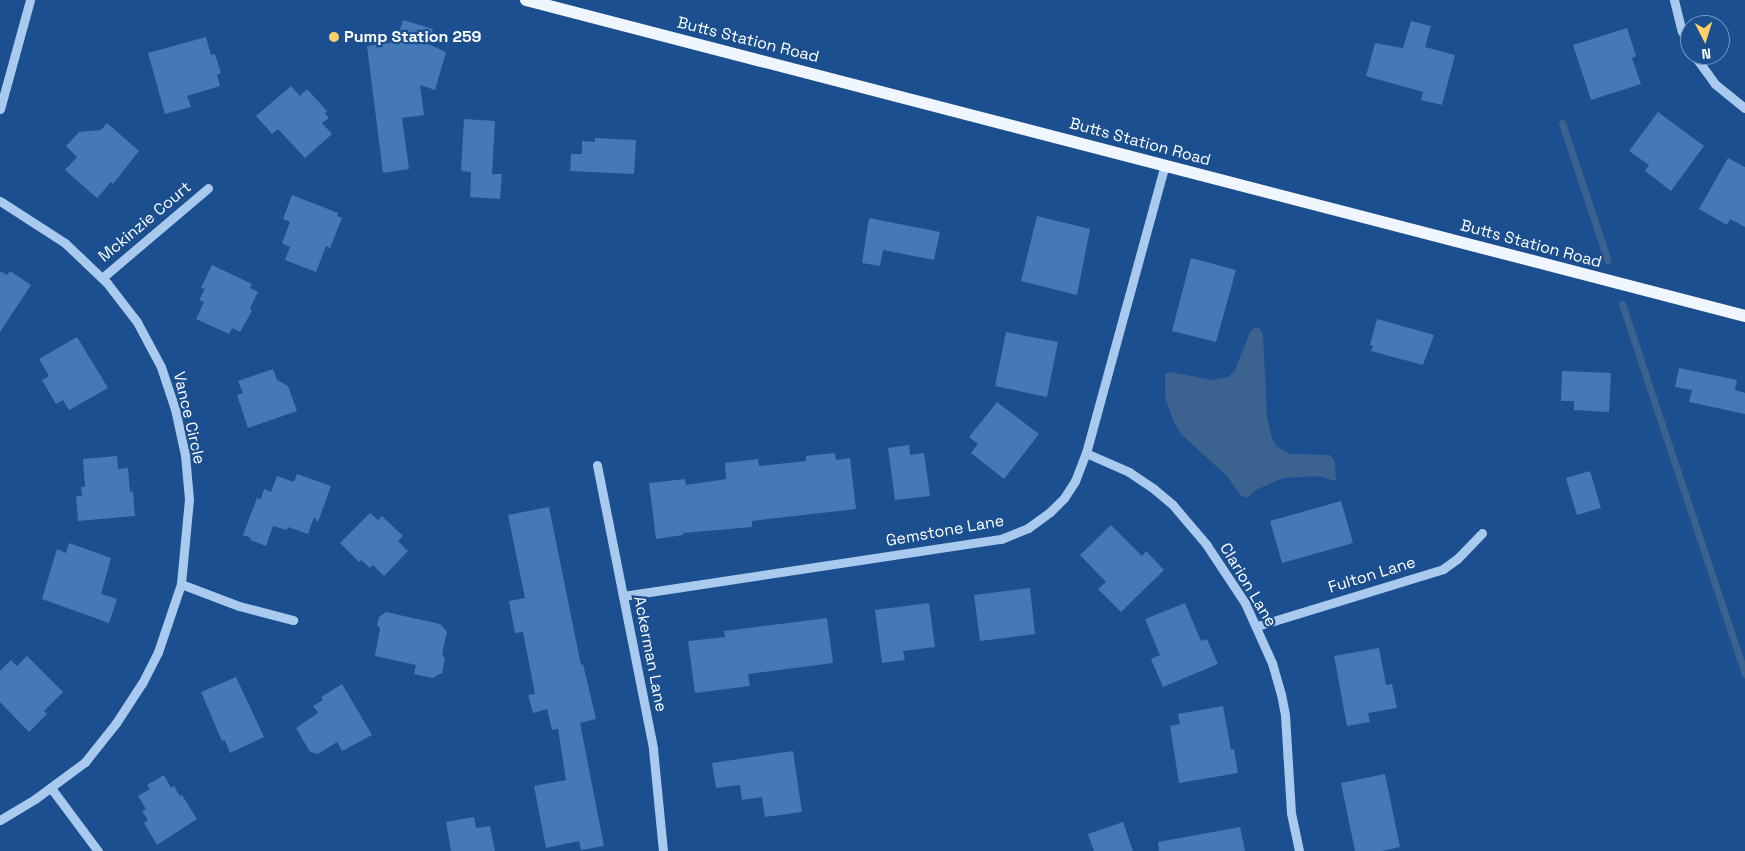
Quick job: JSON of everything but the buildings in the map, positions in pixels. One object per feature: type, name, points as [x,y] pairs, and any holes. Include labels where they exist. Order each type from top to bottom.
[{"type":"main road","name":"Butts Station Road","points":[[526,0],[1745,316]]},
{"type":"street","points":[[0,109],[30,0]]},
{"type":"street","points":[[1674,0],[1680,23]]},
{"type":"street","points":[[1701,65],[1714,84],[1745,108]]},
{"type":"street","name":"Gemstone Lane","points":[[623,596],[1001,539],[1028,528],[1050,512],[1064,498],[1075,481],[1086,453],[1165,165]]},
{"type":"street","name":"Mckinzie Court","points":[[102,278],[208,188]]},
{"type":"street","name":"Vance Circle","points":[[0,201],[65,243],[102,278],[141,330],[161,367],[175,409],[185,454],[188,499],[181,584],[158,652],[129,705],[85,762],[51,788],[0,820]]},
{"type":"street","name":"Clarion Lane","points":[[1086,453],[1129,472],[1154,489],[1191,523],[1225,570],[1257,626],[1272,663],[1285,715],[1291,813],[1299,851]]},
{"type":"street","name":"Ackerman Lane","points":[[597,465],[653,750],[663,851]]},
{"type":"street","name":"Fulton Lane","points":[[1257,626],[1443,569],[1457,560],[1482,533]]},
{"type":"street","points":[[181,584],[238,606],[293,620]]},
{"type":"street","points":[[51,788],[98,851]]},
{"type":"water","points":[[1254,328],[1259,328],[1263,333],[1267,417],[1276,446],[1290,454],[1330,455],[1335,461],[1336,481],[1318,476],[1283,478],[1256,490],[1247,498],[1240,495],[1228,477],[1181,434],[1174,423],[1165,397],[1165,374],[1171,372],[1212,380],[1228,377],[1235,370],[1250,332]]},
{"type":"waterway","points":[[1562,123],[1608,261]]},
{"type":"waterway","points":[[1622,304],[1745,674]]},
{"type":"place","name":"Pump Station 259","points":[[334,37]]}]
